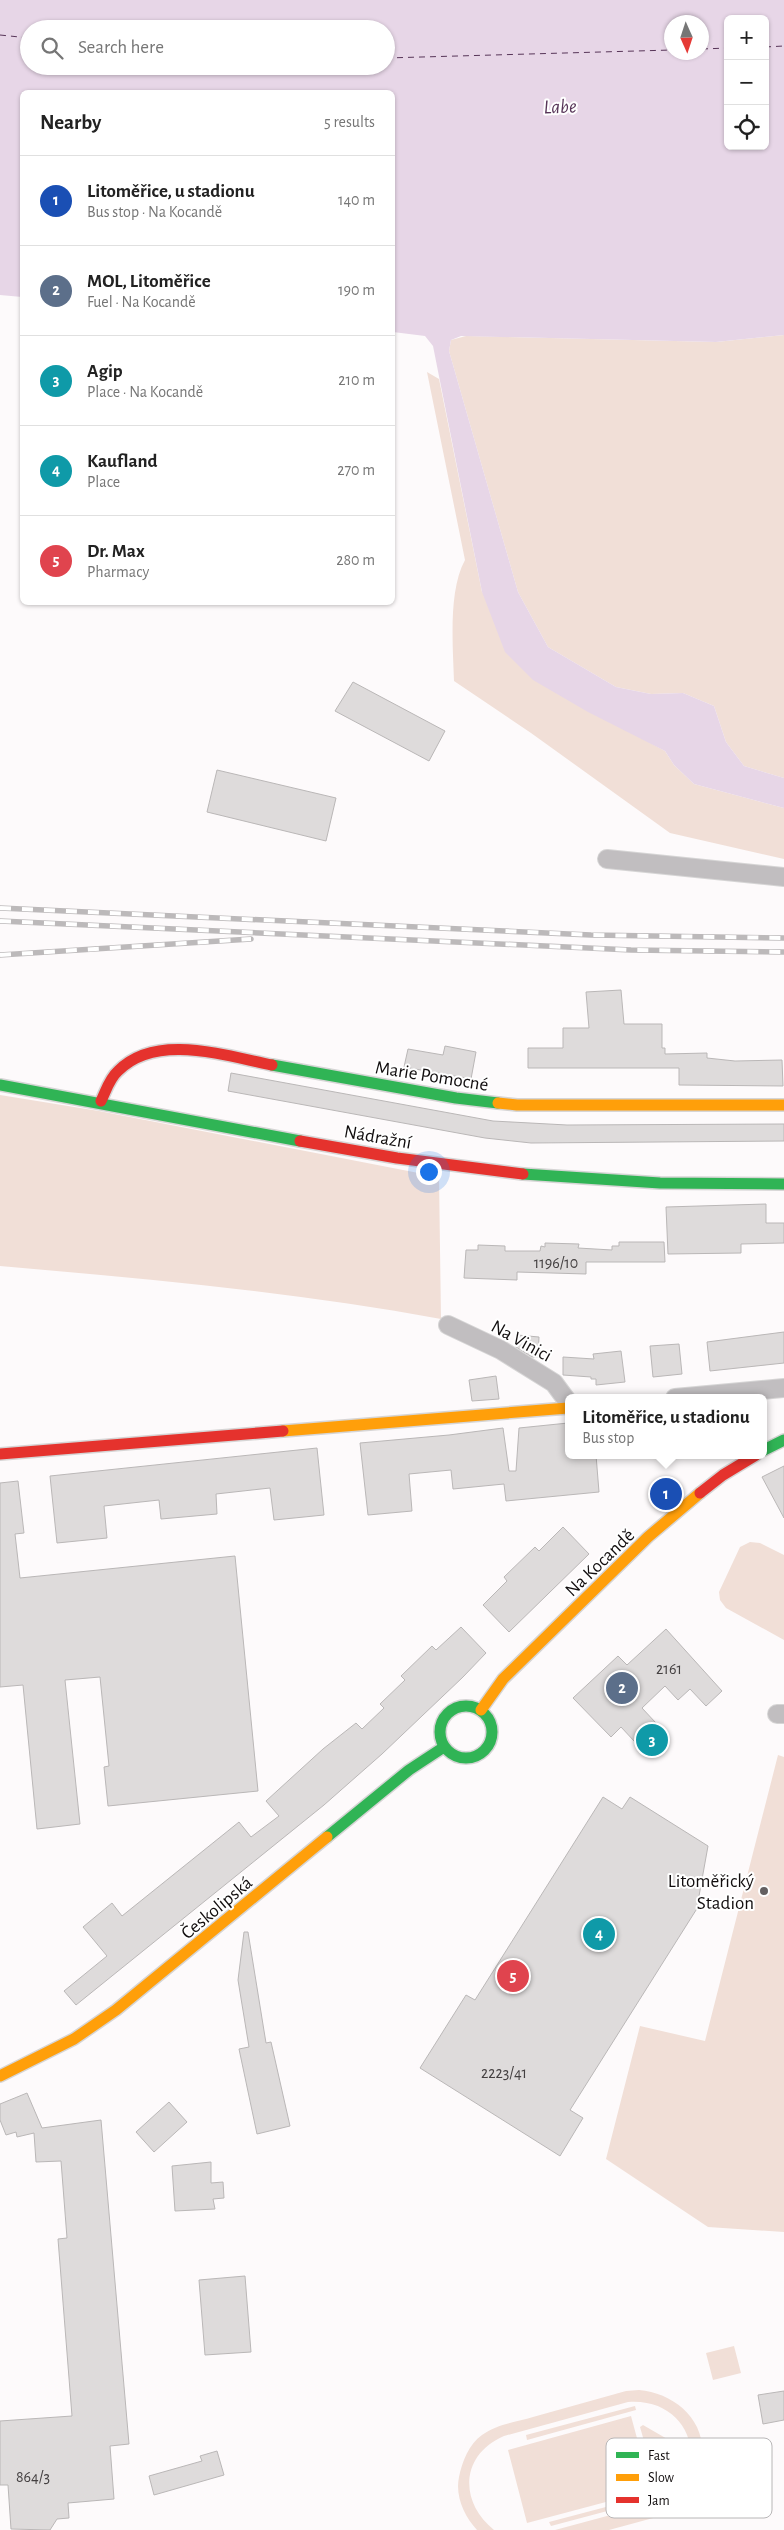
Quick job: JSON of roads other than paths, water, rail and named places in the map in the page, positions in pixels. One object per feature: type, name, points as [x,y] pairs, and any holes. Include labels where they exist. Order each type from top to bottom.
[{"type":"main road","name":"Marie Pomocné","points":[[101,1101],[114,1075],[139,1057],[163,1050],[180,1048],[456,1098],[517,1105],[784,1105]]},
{"type":"main road","name":"Nádražní","points":[[0,1085],[101,1101],[456,1167],[572,1179],[679,1185],[784,1184]]},
{"type":"main road","points":[[0,1454],[565,1408]]},
{"type":"main road","points":[[767,1448],[784,1440]]},
{"type":"main road","name":"Na Kocandě","points":[[481,1710],[503,1679],[648,1538],[683,1506],[723,1475],[749,1459]]},
{"type":"main road","points":[[468,1706],[481,1710],[486,1715],[491,1728],[491,1735],[484,1748],[474,1756],[461,1758],[454,1756],[444,1748],[440,1734],[444,1720],[449,1714],[468,1706]]},
{"type":"main road","name":"Českolipská","points":[[0,2076],[74,2039],[116,2010],[409,1770],[444,1748]]},
{"type":"street","points":[[607,858],[784,876]]},
{"type":"street","name":"Na Vinici","points":[[448,1325],[501,1350],[554,1383],[565,1398]]},
{"type":"street","points":[[719,1394],[784,1388]]},
{"type":"water","name":"Labe","points":[[0,0],[784,0],[784,335],[716,342],[461,336],[451,340],[449,351],[518,592],[548,647],[616,687],[651,694],[683,693],[714,706],[726,742],[744,766],[784,778],[784,808],[694,784],[674,765],[665,751],[588,712],[533,680],[505,652],[482,592],[433,346],[425,336],[395,332],[395,90],[20,90],[20,297],[0,295]]},
{"type":"railway","points":[[0,908],[591,935],[784,938]]},
{"type":"railway","points":[[0,921],[631,950],[784,952]]},
{"type":"railway","points":[[0,955],[251,939]]},
{"type":"place","name":"Litoměřice, u stadionu","points":[[666,1494]]},
{"type":"place","name":"MOL, Litoměřice","points":[[622,1688]]},
{"type":"place","name":"Agip","points":[[652,1740]]},
{"type":"place","name":"Litoměřický Stadion","points":[[764,1891]]},
{"type":"place","name":"Kaufland","points":[[599,1934]]},
{"type":"place","name":"Dr. Max","points":[[513,1976]]}]
